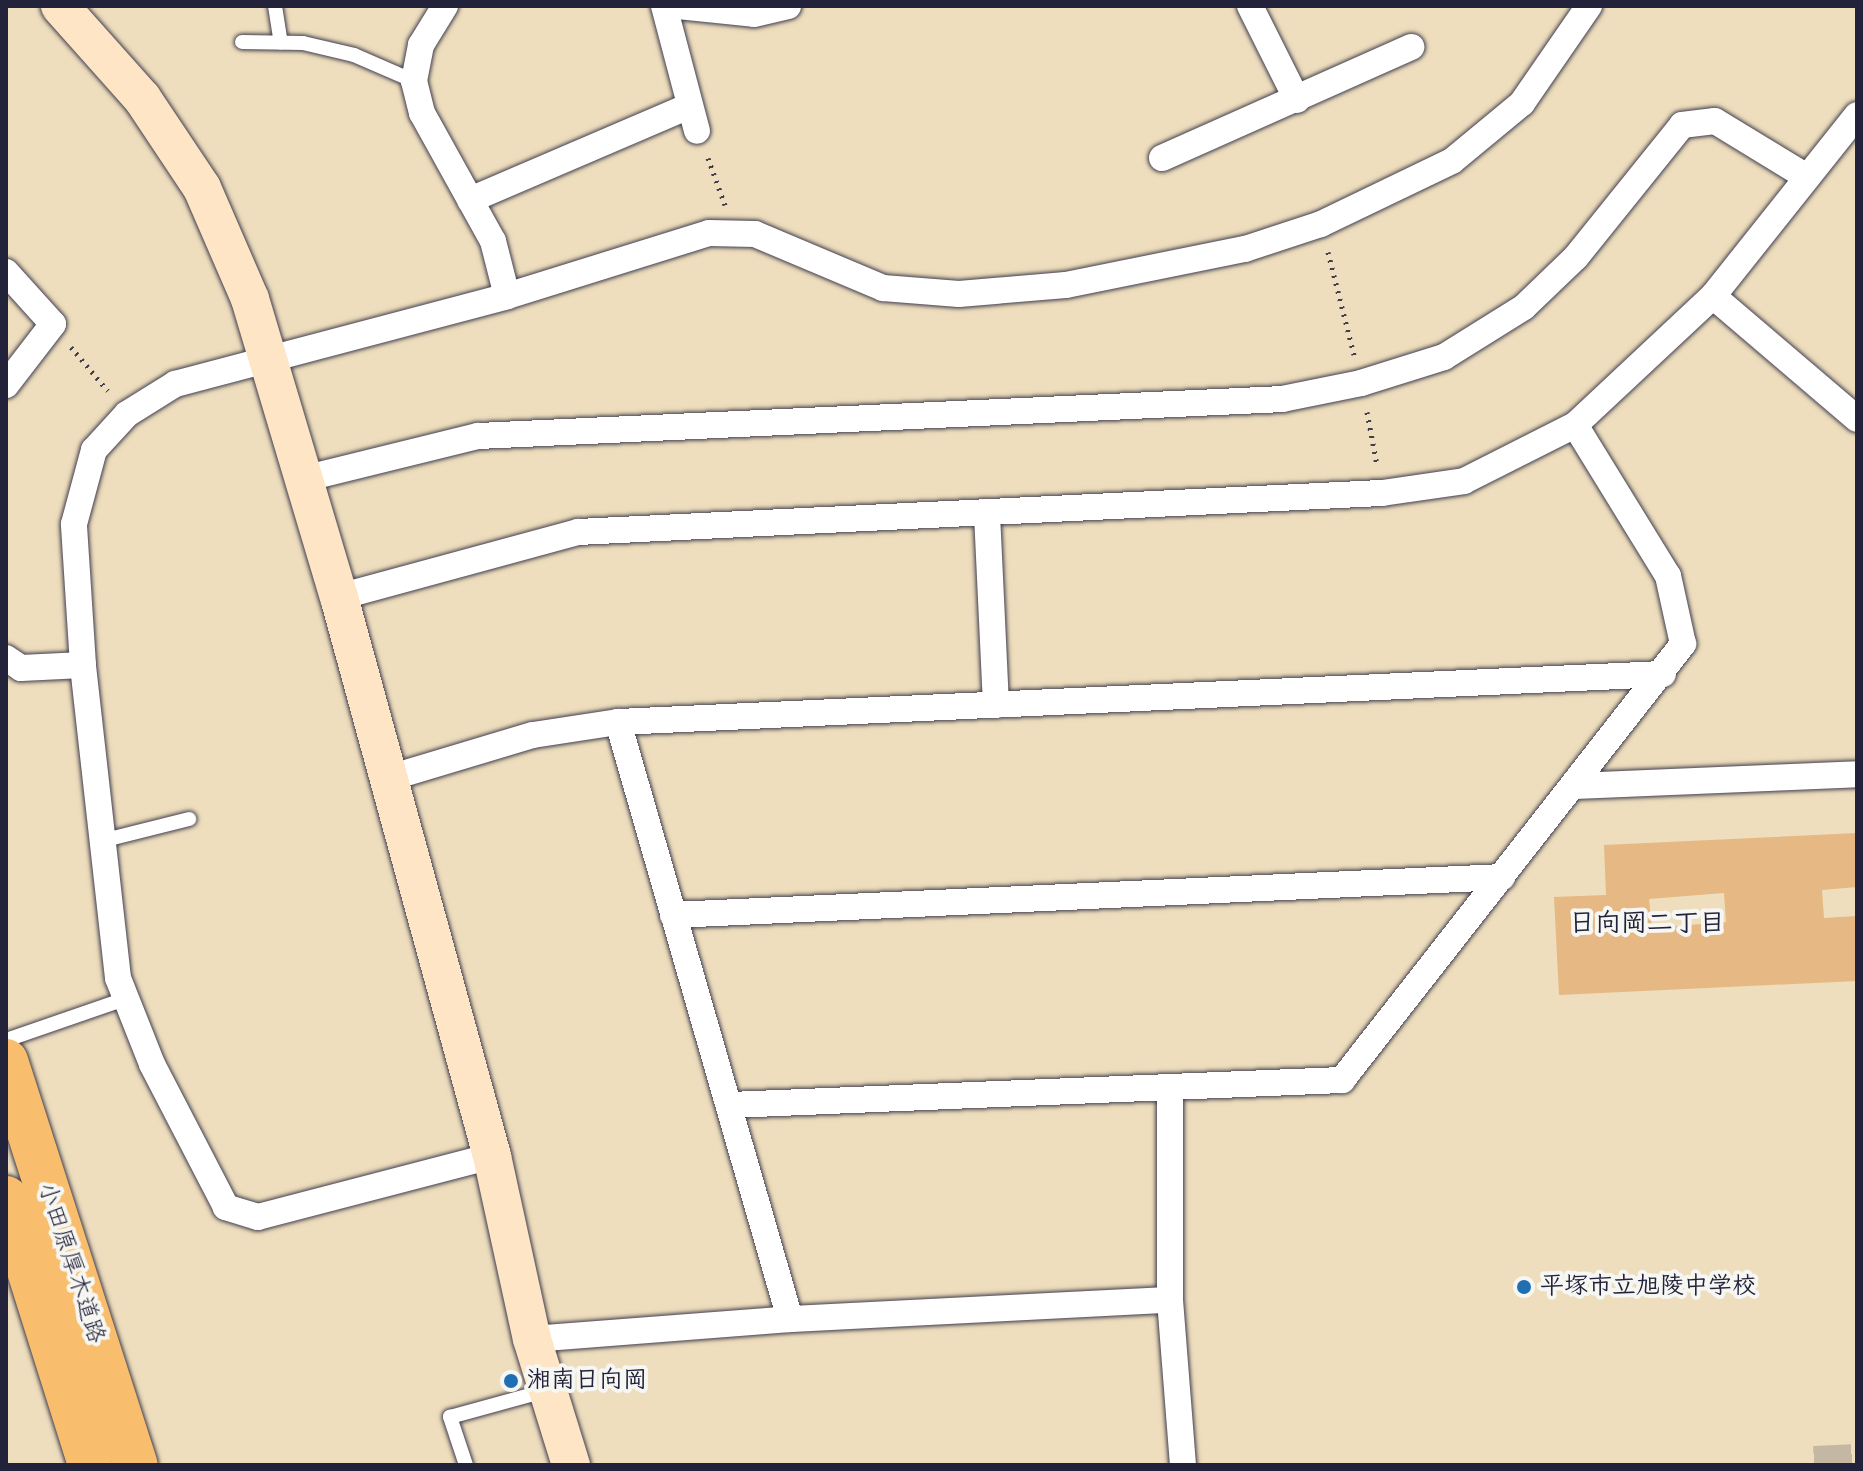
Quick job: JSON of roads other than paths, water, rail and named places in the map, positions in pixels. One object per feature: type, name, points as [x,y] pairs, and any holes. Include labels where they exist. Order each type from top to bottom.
[{"type":"highway","name":"小田原厚木道路","points":[[6,1061],[135,1460]]},
{"type":"highway","name":"小田原厚木道路","points":[[6,1198],[90,1464]]},
{"type":"street","points":[[60,6],[142,98],[202,188],[250,299],[339,597],[386,779],[492,1156],[532,1339],[571,1465]]},
{"type":"street","points":[[445,6],[421,45],[414,81],[422,113],[493,241],[507,296]]},
{"type":"street","points":[[664,6],[686,75],[687,107],[697,131]]},
{"type":"street","points":[[678,6],[754,14],[788,6]]},
{"type":"street","points":[[1250,6],[1297,100]]},
{"type":"street","points":[[492,1156],[258,1217],[226,1207],[125,999],[101,841],[83,665],[74,524],[94,450],[127,414],[175,384],[507,296],[709,233],[755,234],[883,288],[959,294],[1066,285],[1245,249],[1321,224],[1452,161],[1522,103],[1589,6]]},
{"type":"street","points":[[1162,158],[1411,47]]},
{"type":"street","points":[[470,200],[687,107]]},
{"type":"street","points":[[339,597],[578,532],[1382,493],[1464,481],[1575,425],[1713,296],[1805,176],[1857,115]]},
{"type":"street","points":[[303,479],[478,436],[1282,399],[1444,357],[1524,307],[1576,257],[1682,125],[1715,121],[1805,176]]},
{"type":"street","points":[[6,272],[53,324],[6,385]]},
{"type":"street","points":[[1713,296],[1857,419]]},
{"type":"street","points":[[730,1105],[1342,1080],[1576,786],[1683,644],[1668,576],[1575,425]]},
{"type":"street","points":[[987,514],[996,705]]},
{"type":"street","points":[[6,658],[21,668],[83,665]]},
{"type":"street","points":[[386,779],[533,735],[618,722],[1663,674]]},
{"type":"street","points":[[618,722],[790,1319]]},
{"type":"street","points":[[1576,786],[1857,774]]},
{"type":"street","points":[[673,915],[1502,877]]},
{"type":"street","points":[[1170,1088],[1170,1300],[1183,1465]]},
{"type":"street","points":[[532,1339],[790,1319],[1170,1300]]},
{"type":"lane","points":[[275,6],[281,43]]},
{"type":"lane","points":[[242,42],[303,43],[354,55],[414,81]]},
{"type":"lane","points":[[101,841],[189,819]]},
{"type":"lane","points":[[6,1040],[125,999]]},
{"type":"lane","points":[[466,1465],[450,1417],[548,1390]]},
{"type":"tunnel","points":[[1814,1465],[1857,1463]]},
{"type":"place","name":"平塚市立旭陵中学校","points":[[1524,1287]]},
{"type":"place","name":"湘南日向岡","points":[[511,1381]]},
{"type":"district","name":"日向岡二丁目","points":[[1647,924]]}]
